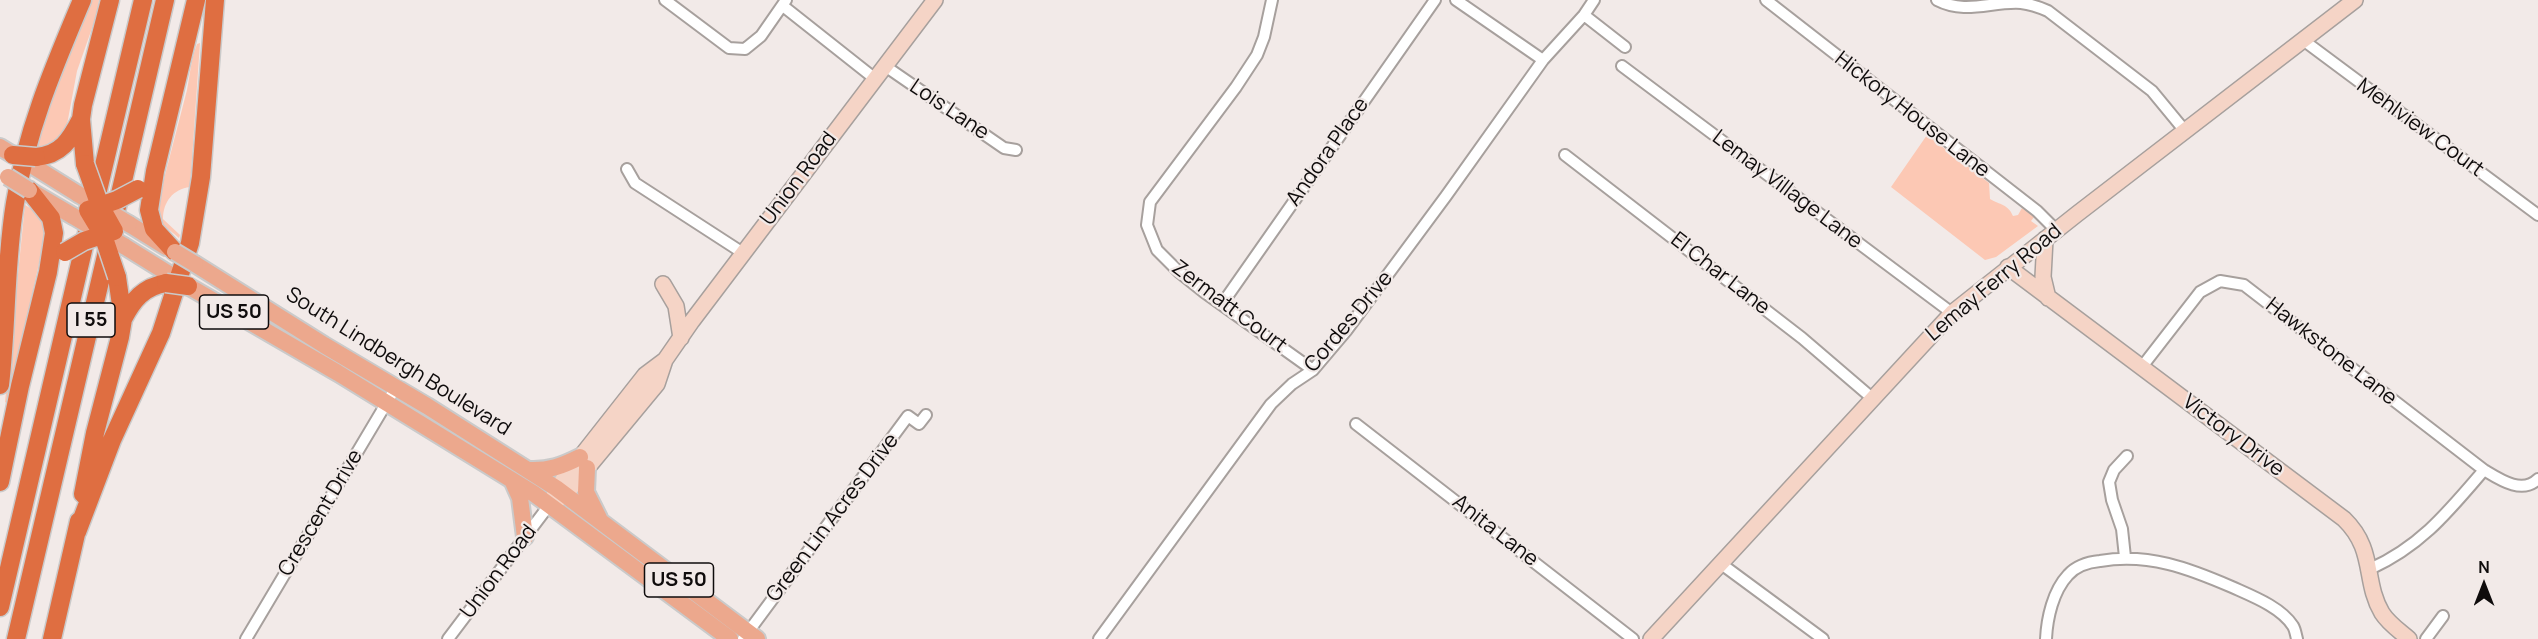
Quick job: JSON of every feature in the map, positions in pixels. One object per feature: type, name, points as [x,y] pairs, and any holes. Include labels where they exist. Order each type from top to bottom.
[{"type":"highway","points":[[0,385],[15,204],[39,104],[82,0]]},
{"type":"highway","points":[[87,211],[81,119],[91,70],[110,0]]},
{"type":"highway","name":"I 55","points":[[0,607],[143,0]]},
{"type":"highway","name":"I 55","points":[[16,639],[165,0]]},
{"type":"highway","points":[[175,252],[154,229],[150,217],[150,200],[196,0]]},
{"type":"highway","points":[[77,532],[112,440],[165,322],[190,243],[201,177],[215,0]]},
{"type":"highway","points":[[6,151],[35,161],[54,153],[63,147],[81,119]]},
{"type":"highway","points":[[87,211],[138,189],[155,171]]},
{"type":"highway","points":[[0,462],[48,272],[54,225],[46,210],[29,190]]},
{"type":"highway","points":[[78,194],[87,211],[116,230],[124,246]]},
{"type":"highway","points":[[51,639],[77,532],[87,466],[115,362],[123,320],[117,277],[116,230]]},
{"type":"highway","points":[[48,272],[65,252],[76,245],[116,230]]},
{"type":"highway","points":[[123,320],[137,296],[167,278],[188,286]]},
{"type":"highway","points":[[0,482],[7,440]]},
{"type":"main road","name":"Union Road","points":[[550,504],[583,463],[645,375],[665,360],[874,78],[935,0]]},
{"type":"main road","name":"Lemay Ferry Road","points":[[1651,639],[1952,313],[2008,267],[2353,0]]},
{"type":"main road","points":[[35,161],[78,194]]},
{"type":"main road","name":"South Lindbergh Boulevard","points":[[4,174],[29,190],[87,211],[116,230],[175,252],[396,387],[561,492],[749,637]]},
{"type":"main road","points":[[2048,298],[2043,278],[2050,235]]},
{"type":"main road","points":[[124,246],[167,278]]},
{"type":"main road","name":"Victory Drive","points":[[2008,267],[2344,519],[2361,540],[2377,603],[2383,615],[2409,639]]},
{"type":"main road","points":[[663,284],[676,306],[681,338]]},
{"type":"main road","name":"South Lindbergh Boulevard","points":[[188,286],[387,403],[550,504],[730,639]]},
{"type":"main road","points":[[529,470],[545,471],[583,463],[586,492],[601,521]]},
{"type":"main road","points":[[511,479],[520,498],[525,537]]},
{"type":"street","points":[[665,0],[729,48],[745,49],[761,36],[784,3],[874,78]]},
{"type":"street","name":"Zermatt Court","points":[[1272,0],[1264,37],[1257,55],[1236,87],[1149,202],[1147,225],[1157,250],[1179,272],[1313,370]]},
{"type":"street","name":"Andora Place","points":[[1222,304],[1435,0]]},
{"type":"street","points":[[1456,0],[1543,60]]},
{"type":"street","name":"Cordes Drive","points":[[1099,639],[1271,404],[1292,384],[1313,370],[1346,331],[1440,205],[1543,60],[1584,15],[1594,0]]},
{"type":"street","name":"Hickory House Lane","points":[[1766,0],[2037,211],[2050,235]]},
{"type":"street","points":[[1937,0],[1962,8],[2019,3],[2048,11],[2152,91],[2185,130]]},
{"type":"street","points":[[1584,15],[1626,47]]},
{"type":"street","name":"Mehlview Court","points":[[2303,40],[2538,215]]},
{"type":"street","name":"Lois Lane","points":[[885,66],[1004,148],[1016,150]]},
{"type":"street","name":"Lemay Village Lane","points":[[1622,66],[1952,313]]},
{"type":"street","name":"El Char Lane","points":[[1565,154],[1802,338],[1872,398]]},
{"type":"street","points":[[627,169],[635,183],[743,254]]},
{"type":"street","name":"Hawkstone Lane","points":[[2141,368],[2200,292],[2220,281],[2244,285],[2484,470],[2512,485],[2523,486],[2534,483],[2538,479]]},
{"type":"street","name":"Crescent Drive","points":[[246,639],[396,387]]},
{"type":"street","name":"Green Lin Acres Drive","points":[[749,637],[908,416],[919,424],[926,415]]},
{"type":"street","name":"Anita Lane","points":[[1356,424],[1633,639]]},
{"type":"street","points":[[2126,557],[2122,529],[2112,500],[2109,482],[2114,470],[2127,456]]},
{"type":"street","points":[[2370,570],[2412,545],[2437,525],[2484,470]]},
{"type":"street","name":"Union Road","points":[[448,639],[550,504]]},
{"type":"street","points":[[2046,639],[2047,621],[2058,591],[2068,575],[2086,563],[2126,557],[2170,563],[2252,596],[2278,611],[2293,626],[2297,639]]},
{"type":"street","points":[[1720,563],[1823,639]]},
{"type":"street","points":[[2426,639],[2443,616]]},
{"type":"shaded area","points":[[91,0],[99,0],[97,14],[77,71],[66,130],[55,143],[36,149],[57,79]]},
{"type":"shaded area","points":[[200,43],[190,187],[179,190],[170,197],[163,213],[163,219],[180,235],[179,238],[161,223],[157,206],[187,90],[193,55],[197,44]]},
{"type":"shaded area","points":[[1927,135],[1989,183],[1990,199],[2006,207],[2013,216],[2018,215],[2022,208],[2034,217],[2031,221],[2038,226],[1996,257],[1985,260],[1891,187]]},
{"type":"shaded area","points":[[25,205],[40,218],[45,236],[8,404],[5,402]]}]
